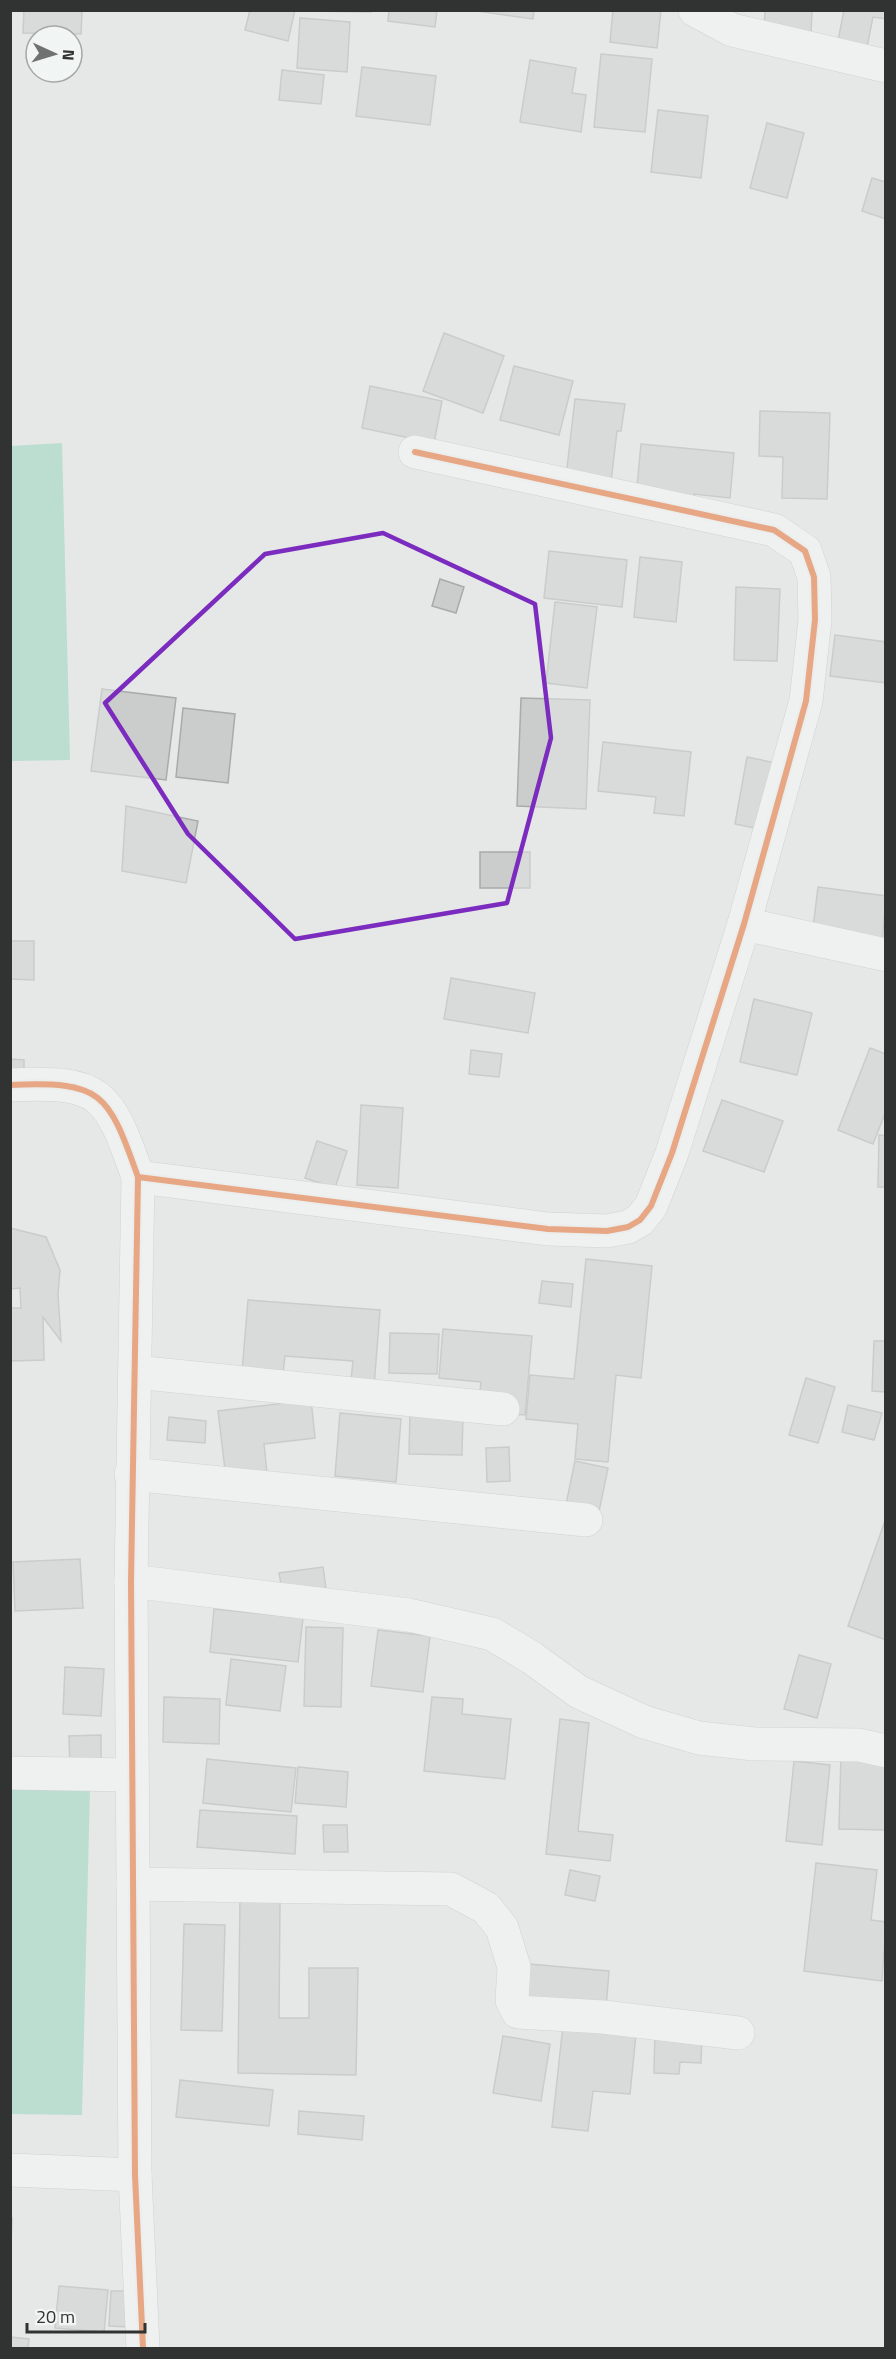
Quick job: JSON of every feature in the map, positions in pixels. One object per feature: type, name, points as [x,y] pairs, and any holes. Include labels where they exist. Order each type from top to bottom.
[{"type":"street","points":[[695,10],[732,30],[885,66]]},
{"type":"street","points":[[138,1177],[548,1229],[607,1231],[628,1227],[640,1220],[651,1206],[672,1153],[744,924],[806,701],[815,609],[814,577],[805,551],[774,530],[416,452]]},
{"type":"street","points":[[744,924],[885,955]]},
{"type":"street","points":[[10,1085],[73,1085],[96,1095],[110,1110],[124,1137],[138,1177],[131,1474],[131,1581],[135,2175],[143,2349]]},
{"type":"street","points":[[135,1372],[503,1409]]},
{"type":"street","points":[[131,1474],[586,1520]]},
{"type":"street","points":[[131,1581],[409,1615],[492,1634],[532,1658],[579,1692],[644,1722],[699,1738],[754,1744],[859,1745],[885,1751]]},
{"type":"street","points":[[10,1773],[132,1775]]},
{"type":"street","points":[[133,1884],[451,1889],[486,1908],[502,1928],[514,1967],[512,2000],[518,2012],[603,2017],[738,2033]]},
{"type":"street","points":[[10,2170],[135,2175]]},
{"type":"highlighted area","points":[[383,533],[535,604],[551,738],[507,903],[295,939],[188,834],[105,703],[265,554]]},
{"type":"shaded area","points":[[62,443],[70,760],[11,761],[11,446]]},
{"type":"shaded area","points":[[11,1788],[90,1788],[82,2115],[11,2114]]},
{"type":"building","points":[[24,10],[82,10],[81,24],[24,24],[23,33]]},
{"type":"building","points":[[250,10],[295,10],[288,41],[245,30]]},
{"type":"building","points":[[307,10],[371,10],[371,12],[307,11]]},
{"type":"building","points":[[389,10],[437,10],[435,27],[388,21]]},
{"type":"building","points":[[470,10],[534,10],[533,19]]},
{"type":"building","points":[[613,10],[661,10],[657,48],[610,42]]},
{"type":"building","points":[[765,10],[812,10],[811,34],[764,32]]},
{"type":"building","points":[[844,10],[886,10],[886,19],[873,17],[866,52],[837,46]]},
{"type":"building","points":[[300,18],[350,22],[347,72],[297,68]]},
{"type":"building","points":[[601,54],[652,59],[645,132],[594,127]]},
{"type":"building","points":[[530,60],[576,68],[572,93],[586,95],[581,132],[520,122]]},
{"type":"building","points":[[362,67],[436,76],[430,125],[356,116]]},
{"type":"building","points":[[282,70],[324,75],[321,104],[279,100]]},
{"type":"building","points":[[658,110],[708,116],[701,178],[651,172]]},
{"type":"building","points":[[767,123],[804,133],[787,198],[750,188]]},
{"type":"building","points":[[872,178],[886,182],[886,219],[862,211]]},
{"type":"building","points":[[444,333],[504,356],[483,413],[423,391]]},
{"type":"building","points":[[514,366],[573,381],[559,435],[500,420]]},
{"type":"building","points":[[370,386],[442,401],[434,443],[362,428]]},
{"type":"building","points":[[575,399],[625,404],[621,431],[617,431],[610,490],[565,485]]},
{"type":"building","points":[[760,411],[830,413],[827,499],[782,498],[783,457],[759,456]]},
{"type":"building","points":[[641,444],[734,453],[730,498],[694,494],[692,514],[635,508]]},
{"type":"building","points":[[549,551],[627,560],[622,607],[544,598]]},
{"type":"building","points":[[640,557],[682,562],[676,622],[634,617]]},
{"type":"building","points":[[440,579],[464,587],[456,613],[432,606]]},
{"type":"building","points":[[736,587],[780,589],[777,661],[734,660]]},
{"type":"building","points":[[555,602],[597,607],[587,688],[546,683]]},
{"type":"building","points":[[835,635],[886,642],[886,683],[830,676]]},
{"type":"building","points":[[102,689],[176,698],[166,780],[91,771]]},
{"type":"building","points":[[521,698],[590,700],[586,809],[517,806]]},
{"type":"building","points":[[183,708],[235,714],[228,783],[176,777]]},
{"type":"building","points":[[603,742],[691,752],[684,816],[654,813],[656,797],[598,791]]},
{"type":"building","points":[[747,757],[785,765],[773,832],[735,824]]},
{"type":"building","points":[[126,806],[198,821],[186,883],[122,871]]},
{"type":"building","points":[[480,852],[530,852],[530,888],[480,888]]},
{"type":"building","points":[[818,887],[886,896],[882,945],[812,936]]},
{"type":"building","points":[[10,941],[34,941],[34,980],[10,979]]},
{"type":"building","points":[[451,978],[535,993],[528,1033],[444,1019]]},
{"type":"building","points":[[754,999],[812,1013],[797,1075],[740,1062]]},
{"type":"building","points":[[870,1048],[886,1054],[886,1111],[873,1144],[838,1130]]},
{"type":"building","points":[[471,1050],[502,1054],[499,1077],[469,1074]]},
{"type":"building","points":[[10,1059],[24,1060],[24,1076],[10,1076]]},
{"type":"building","points":[[722,1100],[783,1121],[764,1172],[703,1151]]},
{"type":"building","points":[[361,1105],[403,1108],[398,1188],[357,1185]]},
{"type":"building","points":[[879,1135],[886,1136],[886,1187],[878,1187]]},
{"type":"building","points":[[317,1141],[347,1151],[335,1188],[305,1178]]},
{"type":"building","points":[[10,1228],[46,1237],[60,1270],[58,1294],[61,1341],[43,1317],[44,1360],[10,1361],[10,1308],[21,1308],[20,1288],[10,1289]]},
{"type":"building","points":[[586,1259],[652,1266],[641,1378],[616,1375],[608,1462],[575,1459],[578,1424],[526,1419],[530,1375],[574,1379]]},
{"type":"building","points":[[542,1281],[573,1284],[571,1307],[539,1303]]},
{"type":"building","points":[[248,1300],[380,1310],[373,1400],[349,1399],[353,1361],[285,1356],[283,1374],[242,1372]]},
{"type":"building","points":[[443,1329],[532,1336],[525,1415],[478,1411],[481,1382],[439,1378]]},
{"type":"building","points":[[390,1333],[439,1334],[437,1374],[389,1373]]},
{"type":"building","points":[[874,1341],[886,1341],[886,1392],[872,1391]]},
{"type":"building","points":[[806,1378],[835,1387],[818,1443],[789,1435]]},
{"type":"building","points":[[311,1400],[315,1438],[264,1444],[267,1473],[226,1478],[218,1411]]},
{"type":"building","points":[[848,1405],[882,1413],[874,1440],[842,1432]]},
{"type":"building","points":[[340,1413],[401,1419],[396,1482],[335,1476]]},
{"type":"building","points":[[410,1414],[463,1414],[462,1455],[409,1454]]},
{"type":"building","points":[[169,1417],[206,1421],[205,1443],[167,1440]]},
{"type":"building","points":[[509,1447],[510,1481],[487,1482],[486,1448]]},
{"type":"building","points":[[575,1461],[608,1468],[596,1526],[563,1519]]},
{"type":"building","points":[[886,1518],[886,1640],[848,1626]]},
{"type":"building","points":[[80,1559],[83,1608],[15,1611],[13,1562]]},
{"type":"building","points":[[323,1567],[326,1589],[283,1595],[279,1573]]},
{"type":"building","points":[[214,1609],[303,1618],[298,1662],[210,1652]]},
{"type":"building","points":[[306,1627],[343,1628],[341,1707],[304,1706]]},
{"type":"building","points":[[378,1630],[430,1636],[423,1692],[371,1686]]},
{"type":"building","points":[[799,1655],[831,1664],[817,1718],[784,1709]]},
{"type":"building","points":[[231,1659],[286,1666],[280,1711],[226,1705]]},
{"type":"building","points":[[65,1667],[104,1669],[101,1716],[63,1714]]},
{"type":"building","points":[[164,1697],[220,1699],[219,1744],[163,1742]]},
{"type":"building","points":[[432,1697],[463,1699],[462,1714],[511,1719],[505,1779],[424,1771]]},
{"type":"building","points":[[560,1719],[589,1723],[578,1831],[613,1835],[610,1861],[546,1854]]},
{"type":"building","points":[[101,1735],[101,1763],[70,1764],[69,1736]]},
{"type":"building","points":[[841,1754],[886,1755],[886,1830],[839,1829]]},
{"type":"building","points":[[207,1759],[296,1768],[291,1812],[203,1803]]},
{"type":"building","points":[[794,1761],[830,1765],[822,1845],[786,1841]]},
{"type":"building","points":[[298,1767],[348,1772],[346,1807],[295,1803]]},
{"type":"building","points":[[200,1810],[297,1816],[295,1854],[197,1847]]},
{"type":"building","points":[[323,1825],[347,1825],[348,1852],[324,1852]]},
{"type":"building","points":[[816,1863],[877,1870],[871,1920],[886,1922],[882,1981],[804,1971]]},
{"type":"building","points":[[570,1870],[600,1876],[595,1901],[565,1895]]},
{"type":"building","points":[[240,1899],[280,1900],[279,2018],[309,2018],[309,1968],[358,1968],[356,2075],[238,2073]]},
{"type":"building","points":[[184,1924],[225,1925],[222,2031],[181,2030]]},
{"type":"building","points":[[529,1964],[609,1971],[606,2008],[526,2001]]},
{"type":"building","points":[[564,2016],[637,2024],[630,2094],[593,2091],[588,2131],[552,2127]]},
{"type":"building","points":[[655,2030],[702,2032],[701,2063],[680,2062],[679,2074],[654,2073]]},
{"type":"building","points":[[503,2036],[550,2044],[541,2101],[493,2093]]},
{"type":"building","points":[[180,2080],[273,2090],[269,2126],[176,2117]]},
{"type":"building","points":[[299,2111],[364,2116],[362,2140],[298,2134]]},
{"type":"building","points":[[10,2218],[12,2218],[10,2278]]},
{"type":"building","points":[[59,2286],[108,2290],[104,2332],[55,2328]]},
{"type":"building","points":[[111,2291],[131,2291],[129,2327],[109,2326]]},
{"type":"building","points":[[10,2337],[29,2339],[28,2348],[10,2348]]},
{"type":"cycle path","points":[[138,1177],[548,1229],[607,1231],[628,1227],[640,1220],[651,1206],[672,1153],[744,924],[806,701],[815,620],[814,577],[805,551],[774,530],[415,452]]},
{"type":"cycle path","points":[[10,1085],[65,1086],[83,1090],[97,1098],[109,1109],[118,1126],[138,1177],[131,1581],[135,2175],[143,2348]]}]
